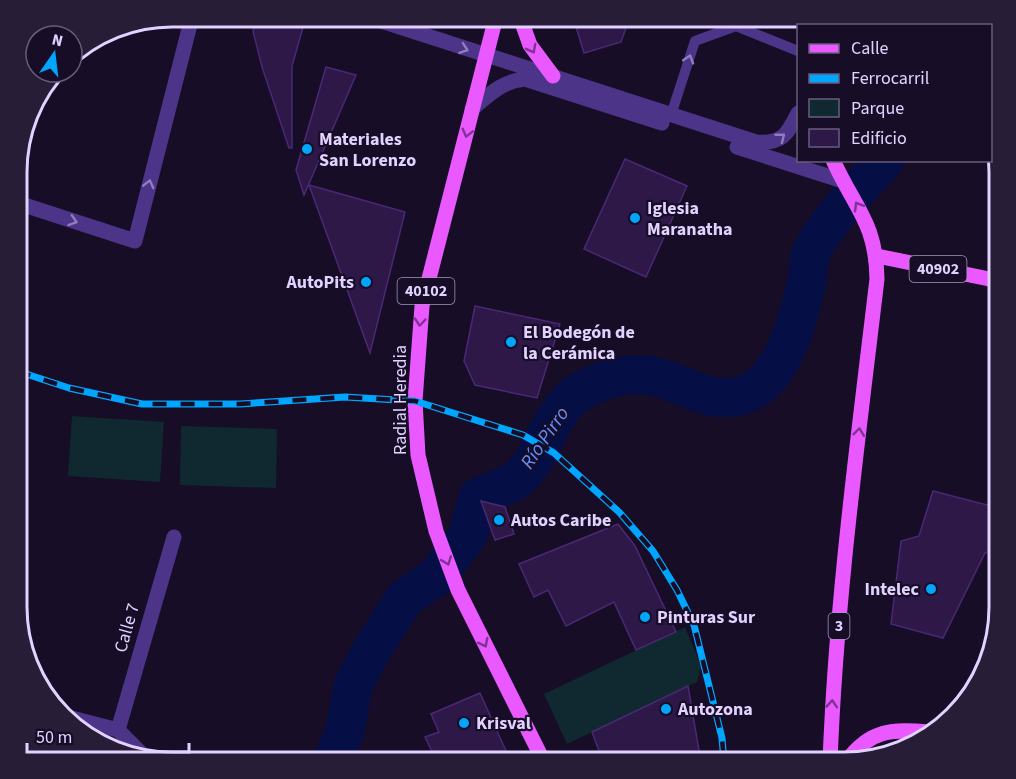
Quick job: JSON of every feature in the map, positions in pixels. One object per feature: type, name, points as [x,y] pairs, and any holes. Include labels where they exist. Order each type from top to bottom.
[{"type":"main road","points":[[486,56],[493,27]]},
{"type":"main road","points":[[524,27],[530,45],[553,76]]},
{"type":"main road","name":"Radial Heredia","points":[[486,56],[422,306],[416,401],[417,454],[435,531],[458,590],[539,752]]},
{"type":"main road","name":"3","points":[[830,752],[833,690],[852,490],[877,279],[877,256],[870,227],[834,162]]},
{"type":"main road","name":"40902","points":[[877,256],[989,279]]},
{"type":"main road","points":[[854,752],[875,735],[898,730],[919,731]]},
{"type":"street","points":[[27,206],[135,241],[189,27]]},
{"type":"street","points":[[399,27],[756,142],[772,143],[784,137],[797,116]]},
{"type":"street","points":[[472,110],[500,86],[512,80],[525,79],[844,183]]},
{"type":"street","name":"Calle 7","points":[[118,730],[174,537]]},
{"type":"street","points":[[83,722],[118,730],[135,747]]},
{"type":"lane","points":[[671,115],[695,41],[733,27]]},
{"type":"lane","points":[[738,27],[797,51]]},
{"type":"green space","points":[[72,416],[164,422],[160,482],[68,476]]},
{"type":"green space","points":[[181,426],[277,429],[276,488],[180,485]]},
{"type":"green space","points":[[685,627],[701,666],[697,682],[567,744],[544,694]]},
{"type":"building","points":[[254,27],[303,27],[292,66],[292,148],[289,148],[262,67],[253,31]]},
{"type":"building","points":[[576,27],[626,27],[621,42],[584,53]]},
{"type":"building","points":[[326,67],[356,75],[304,195],[296,170]]},
{"type":"building","name":"Iglesia Maranatha","points":[[625,159],[687,186],[646,277],[584,249]]},
{"type":"building","name":"AutoPits","points":[[309,185],[405,212],[370,353]]},
{"type":"building","name":"El Bodegón de la Cerámica","points":[[475,306],[560,324],[537,398],[475,385],[464,361]]},
{"type":"building","name":"Intelec","points":[[933,491],[989,505],[989,551],[985,553],[943,638],[891,624],[901,541],[919,536]]},
{"type":"building","name":"Autos Caribe","points":[[481,501],[505,507],[514,534],[495,540]]},
{"type":"building","points":[[618,524],[635,546],[676,632],[636,650],[614,602],[566,626],[548,590],[534,597],[519,564]]},
{"type":"building","name":"Autozona","points":[[688,686],[699,752],[599,752],[592,732]]},
{"type":"building","name":"Krisval","points":[[480,693],[507,752],[432,752],[425,737],[439,732],[431,714]]},
{"type":"waterway","name":"Río Pirro","points":[[336,752],[345,731],[353,686],[370,653],[405,598],[436,577],[468,535],[478,497],[516,480],[533,461],[561,409],[583,390],[600,382],[628,375],[648,375],[705,395],[724,398],[751,391],[765,381],[786,350],[793,332],[804,296],[811,252],[837,214],[883,162]]},
{"type":"railway","points":[[27,374],[69,388],[142,404],[240,404],[345,397],[415,401],[523,435],[554,453],[619,512],[653,551],[677,590],[694,625],[722,738],[723,752]]},
{"type":"place","name":"Materiales San Lorenzo","points":[[307,149]]},
{"type":"place","name":"Iglesia Maranatha","points":[[635,218]]},
{"type":"place","name":"AutoPits","points":[[366,282]]},
{"type":"place","name":"El Bodegón de la Cerámica","points":[[511,342]]},
{"type":"place","name":"Autos Caribe","points":[[499,520]]},
{"type":"place","name":"Intelec","points":[[931,589]]},
{"type":"place","name":"Pinturas Sur","points":[[645,617]]},
{"type":"place","name":"Autozona","points":[[666,709]]},
{"type":"place","name":"Krisval","points":[[464,723]]}]
